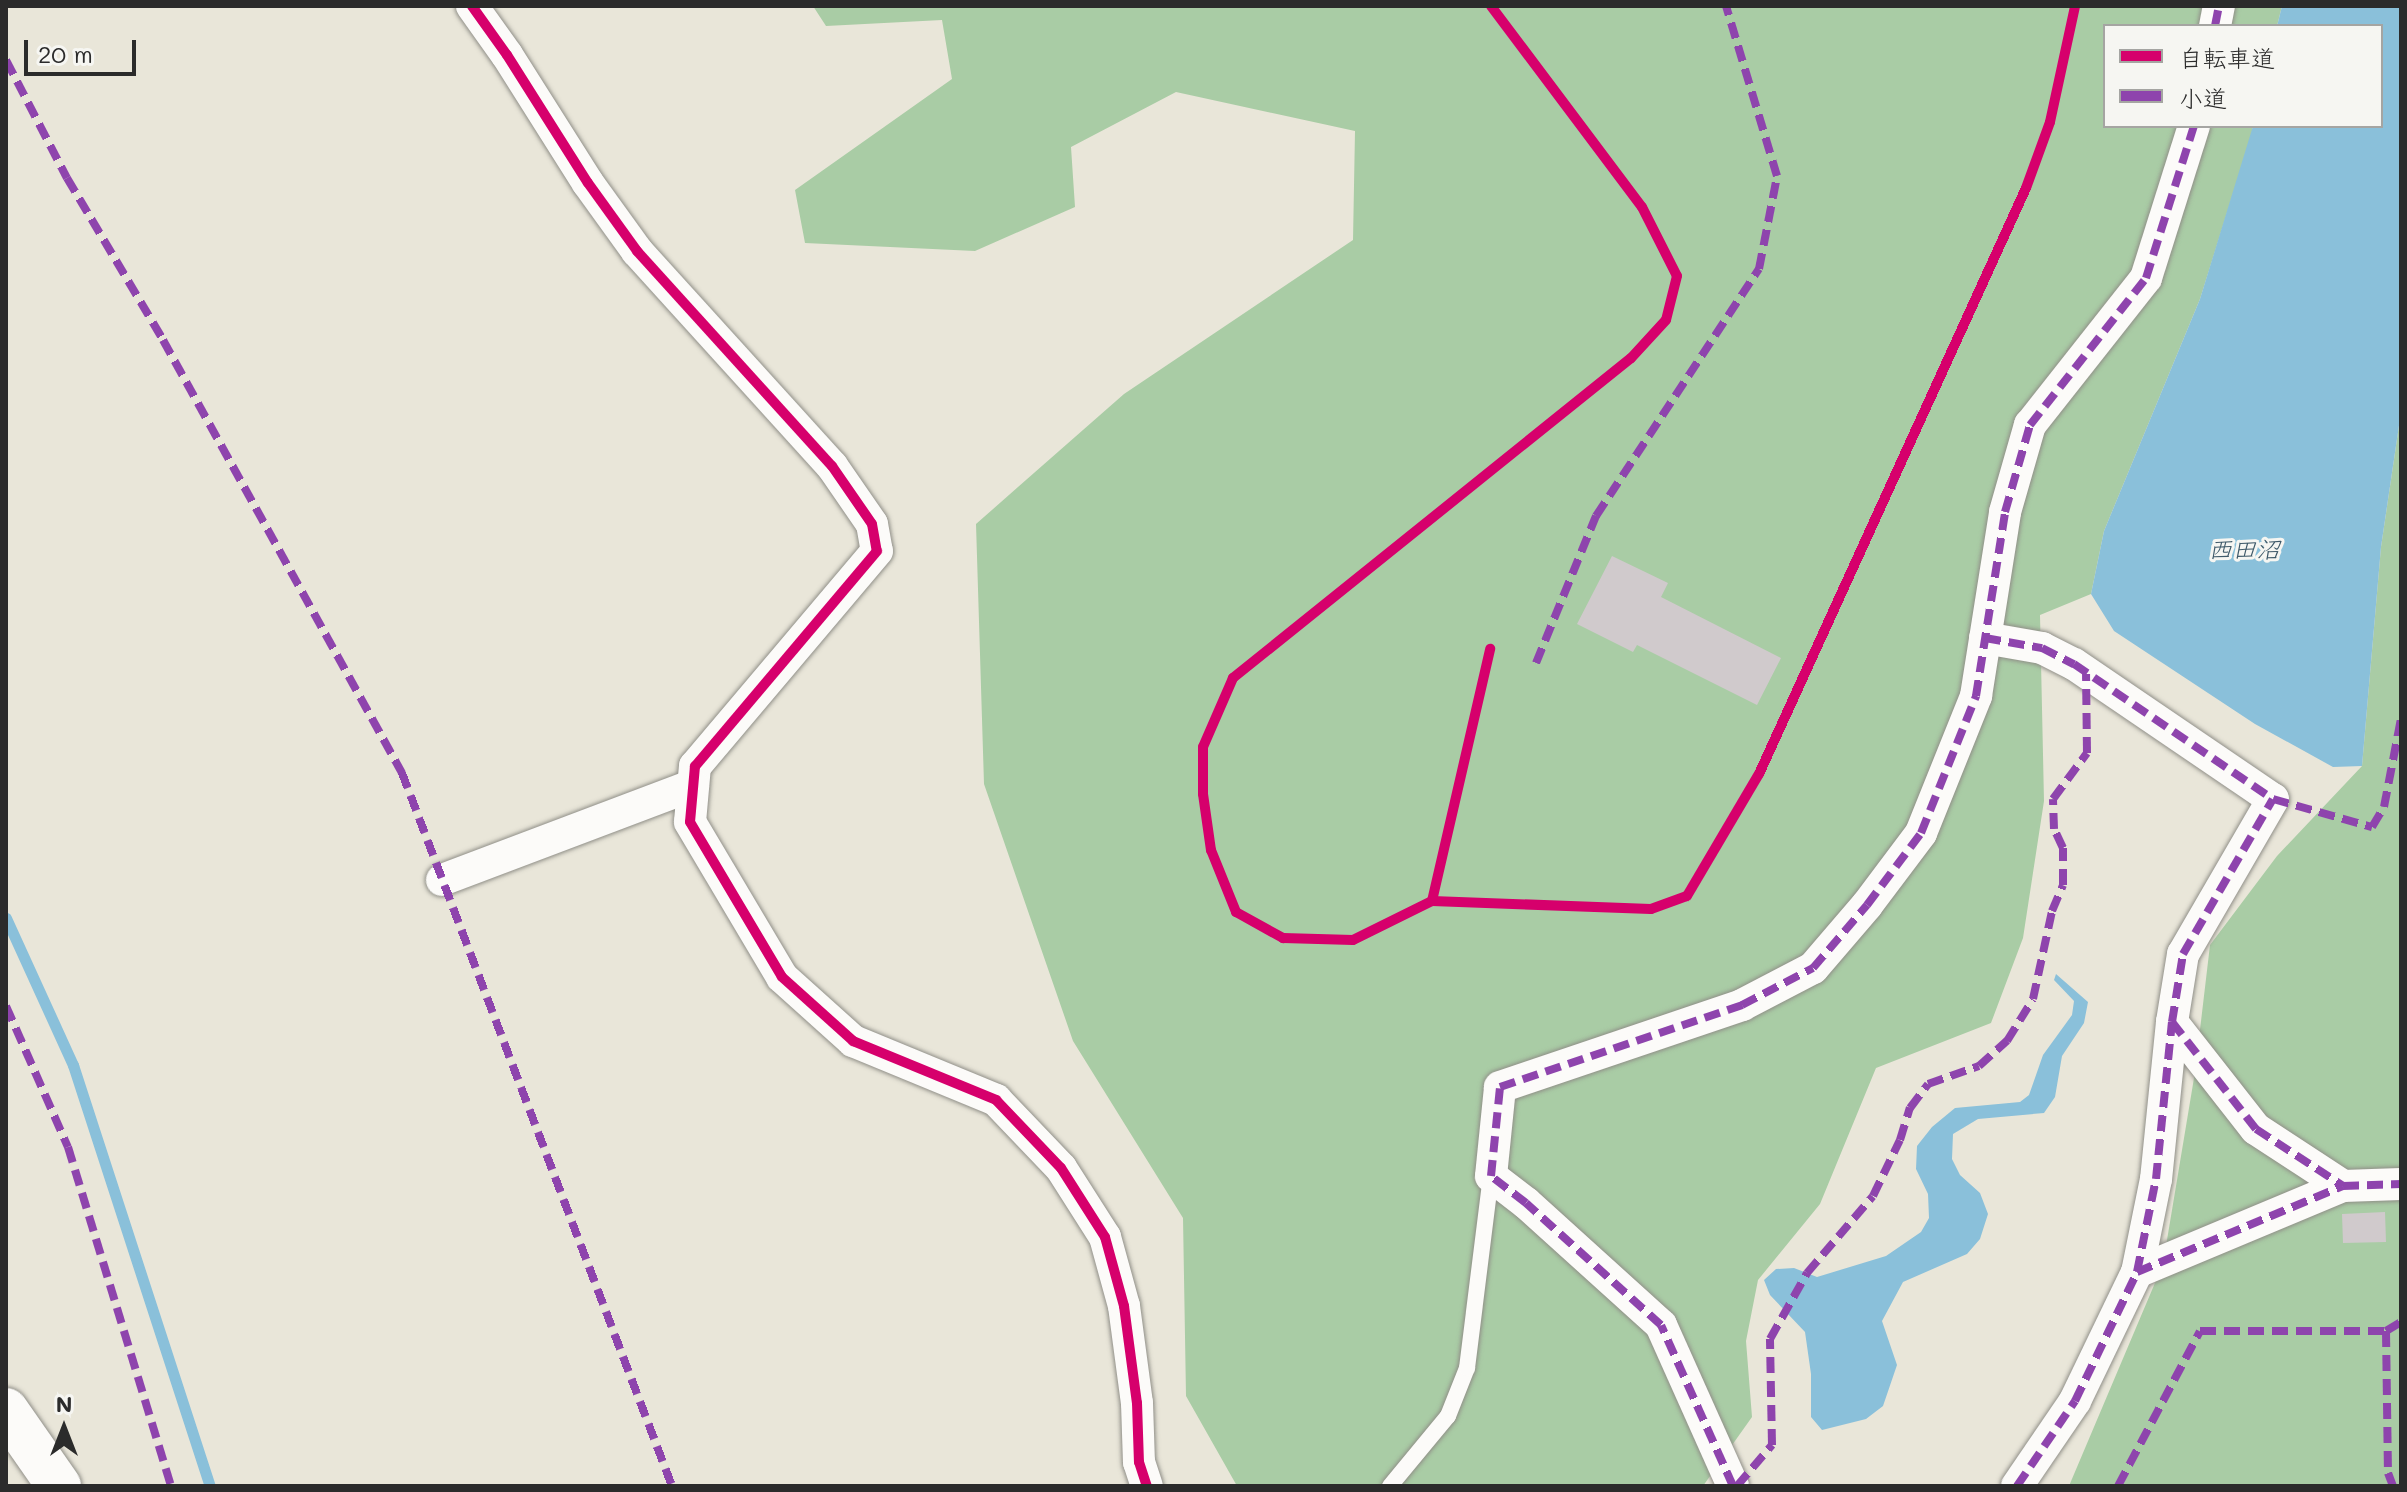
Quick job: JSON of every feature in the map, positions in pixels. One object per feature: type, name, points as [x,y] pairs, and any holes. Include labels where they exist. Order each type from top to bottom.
[{"type":"main road","points":[[6,1410],[59,1486]]},
{"type":"street","points":[[472,6],[507,55],[588,183],[637,251],[832,466],[872,524],[877,551],[695,766],[690,822],[782,977],[853,1041],[996,1100],[1061,1168],[1105,1237],[1124,1306],[1137,1403],[1139,1462],[1147,1486]]},
{"type":"street","points":[[1733,1486],[1661,1325],[1526,1203],[1491,1176],[1500,1087],[1742,1005],[1813,968],[1867,905],[1921,833],[1976,696],[2005,512],[2030,425],[2146,278],[2193,128]]},
{"type":"street","points":[[1985,638],[2042,648],[2074,664],[2273,799],[2183,954],[2172,1022],[2156,1179],[2137,1272],[2075,1401],[2017,1486]]},
{"type":"street","points":[[442,880],[693,785]]},
{"type":"street","points":[[2172,1022],[2256,1129],[2343,1186]]},
{"type":"street","points":[[2137,1272],[2343,1186],[2401,1184]]},
{"type":"lane","points":[[1390,1486],[1448,1416],[1467,1368],[1491,1176]]},
{"type":"green space","points":[[813,6],[2282,6],[2278,24],[2103,24],[2103,128],[2253,128],[2251,136],[2200,299],[2104,531],[2091,594],[2040,615],[2044,801],[2023,938],[1991,1023],[1876,1068],[1820,1204],[1758,1280],[1746,1341],[1752,1417],[1703,1486],[1237,1486],[1186,1396],[1183,1218],[1073,1041],[984,784],[976,524],[1124,394],[1353,240],[1355,131],[1176,92],[1071,147],[1075,207],[975,251],[805,243],[795,190],[952,79],[942,20],[826,26]]},
{"type":"green space","points":[[2401,412],[2401,1486],[2069,1486],[2163,1264],[2195,1072],[2210,945],[2277,856],[2362,766],[2381,547]]},
{"type":"water","name":"西田沼","points":[[2282,6],[2401,6],[2401,412],[2381,547],[2362,766],[2333,767],[2255,724],[2114,631],[2091,594],[2104,531],[2200,299],[2252,128],[2383,128],[2383,24],[2278,24]]},
{"type":"water","points":[[2056,974],[2088,1002],[2084,1023],[2062,1056],[2055,1097],[2044,1113],[1978,1119],[1953,1134],[1952,1159],[1960,1175],[1980,1193],[1988,1214],[1980,1239],[1967,1254],[1903,1282],[1882,1321],[1897,1365],[1883,1406],[1866,1419],[1822,1430],[1811,1417],[1811,1374],[1805,1332],[1770,1295],[1764,1280],[1776,1269],[1794,1268],[1817,1277],[1886,1256],[1921,1232],[1929,1218],[1928,1194],[1916,1169],[1917,1146],[1932,1127],[1955,1108],[2020,1102],[2029,1095],[2043,1055],[2072,1015],[2074,1001],[2054,980]]},
{"type":"building","points":[[1612,556],[1668,583],[1661,597],[1781,658],[1757,705],[1637,645],[1633,652],[1577,624]]},
{"type":"building","points":[[2385,1212],[2386,1242],[2343,1243],[2342,1214]]},
{"type":"waterway","points":[[6,918],[73,1065],[210,1486]]},
{"type":"marked path","points":[[1536,663],[1596,516],[1759,269],[1777,176],[1726,6]]},
{"type":"marked path","points":[[2215,24],[2219,6]]},
{"type":"marked path","points":[[6,60],[67,178],[163,340],[402,773],[672,1486]]},
{"type":"marked path","points":[[1733,1486],[1661,1325],[1526,1203],[1491,1176],[1500,1087],[1742,1005],[1813,968],[1867,905],[1921,833],[1976,696],[2005,512],[2030,425],[2146,278],[2193,128]]},
{"type":"marked path","points":[[1985,638],[2042,648],[2074,664],[2273,799],[2372,827],[2384,807],[2401,719]]},
{"type":"marked path","points":[[1737,1486],[1772,1445],[1770,1339],[1807,1273],[1873,1196],[1900,1140],[1910,1108],[1928,1084],[1979,1066],[2007,1041],[2033,999],[2052,911],[2063,885],[2063,848],[2054,829],[2053,799],[2087,753],[2086,674]]},
{"type":"marked path","points":[[2017,1486],[2075,1401],[2137,1272],[2156,1179],[2172,1022],[2183,954],[2273,799]]},
{"type":"marked path","points":[[6,1006],[68,1147],[171,1486]]},
{"type":"marked path","points":[[2172,1022],[2256,1129],[2343,1186]]},
{"type":"marked path","points":[[2137,1272],[2343,1186],[2401,1184]]},
{"type":"marked path","points":[[2118,1486],[2200,1331],[2386,1331],[2401,1322]]},
{"type":"marked path","points":[[2386,1331],[2388,1473],[2393,1486]]},
{"type":"cycle path","points":[[472,6],[507,55],[588,183],[637,251],[832,466],[872,524],[877,551],[695,766],[690,822],[782,977],[853,1041],[996,1100],[1061,1168],[1105,1237],[1124,1306],[1137,1403],[1139,1462],[1147,1486]]},
{"type":"cycle path","points":[[1491,6],[1642,207],[1677,276],[1666,320],[1631,358],[1233,678],[1203,747],[1203,794],[1211,850],[1236,912],[1283,938],[1353,940],[1432,901],[1651,909],[1687,896],[1759,774],[2026,188],[2050,122],[2075,6]]},
{"type":"cycle path","points":[[1432,901],[1490,649]]}]
